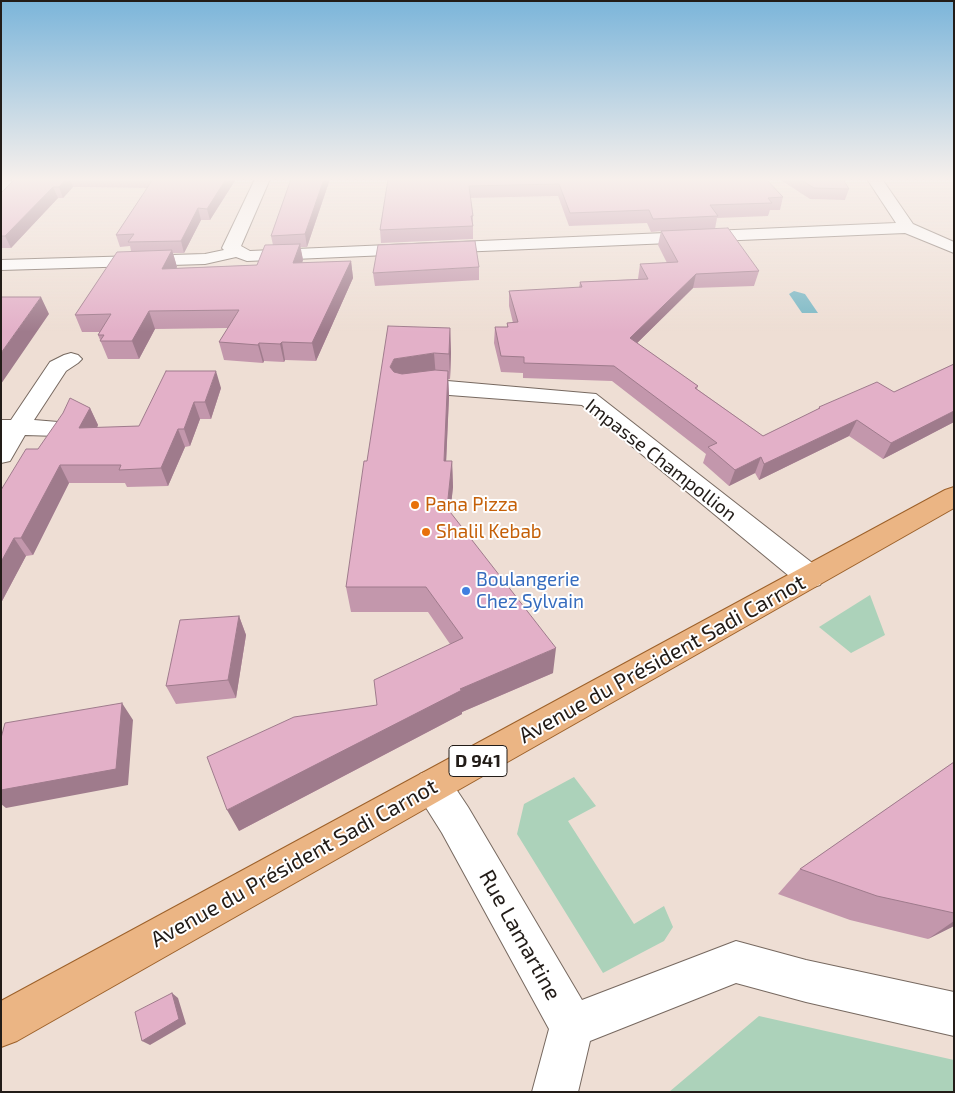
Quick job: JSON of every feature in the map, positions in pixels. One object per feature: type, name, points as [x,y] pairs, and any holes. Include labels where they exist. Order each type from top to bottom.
[{"type":"main road","name":"Avenue du Président Sadi Carnot","points":[[1,1025],[954,496]]},
{"type":"street","points":[[239,230],[231,248],[247,256],[859,230]]},
{"type":"street","points":[[911,230],[954,248]]},
{"type":"street","points":[[1,265],[205,260],[237,252]]},
{"type":"street","points":[[1,455],[10,427],[58,367],[71,358]]},
{"type":"street","name":"Impasse Champollion","points":[[405,391],[436,387],[588,399],[810,577]]},
{"type":"street","points":[[10,427],[58,429]]},
{"type":"street","name":"Rue Lamartine","points":[[433,786],[455,820],[572,1026]]},
{"type":"street","points":[[554,1092],[572,1026],[736,962],[806,982],[954,1014]]},
{"type":"green space","points":[[870,595],[885,635],[851,653],[819,627]]},
{"type":"green space","points":[[574,777],[596,806],[568,821],[634,924],[664,906],[673,927],[664,941],[603,973],[517,834],[524,804]]},
{"type":"green space","points":[[759,1016],[954,1060],[954,1092],[669,1092]]},
{"type":"water","points":[[794,291],[805,294],[818,313],[802,313],[789,294]]},
{"type":"building","points":[[1,230],[11,230],[5,236],[1,236]]},
{"type":"building","points":[[119,230],[187,230],[181,241],[128,242],[134,234],[116,235]]},
{"type":"building","points":[[273,230],[306,230],[305,234],[271,236]]},
{"type":"building","points":[[729,230],[759,271],[696,274],[630,338],[698,386],[695,388],[763,436],[819,407],[877,382],[894,392],[954,364],[954,411],[891,443],[857,420],[764,464],[761,457],[735,470],[708,447],[717,443],[614,366],[524,363],[524,357],[501,356],[495,327],[508,327],[507,323],[518,322],[509,291],[582,287],[580,282],[648,279],[640,264],[678,262],[661,231]]},
{"type":"building","points":[[475,241],[479,267],[373,273],[378,245]]},
{"type":"building","points":[[300,244],[293,263],[351,261],[312,343],[282,342],[280,344],[259,343],[258,345],[219,342],[239,310],[149,311],[132,341],[100,341],[104,335],[98,335],[111,314],[75,315],[117,252],[172,250],[162,269],[257,265],[265,245]]},
{"type":"building","points":[[1,297],[41,297],[1,353]]},
{"type":"building","points":[[388,326],[450,328],[449,354],[434,353],[394,359],[390,367],[394,372],[402,374],[435,370],[448,371],[444,461],[452,461],[447,508],[556,648],[460,689],[462,690],[227,810],[207,757],[294,717],[377,705],[374,680],[463,638],[426,587],[346,587],[364,461],[367,461]]},
{"type":"building","points":[[166,371],[216,371],[205,402],[194,402],[184,429],[178,429],[161,468],[119,470],[121,465],[60,465],[21,538],[14,538],[1,562],[1,490],[26,449],[38,449],[63,413],[70,398],[90,408],[79,428],[139,426]]},
{"type":"building","points":[[239,616],[228,680],[166,686],[180,620]]},
{"type":"building","points":[[122,703],[116,769],[1,790],[1,738],[5,723]]},
{"type":"building","points":[[954,762],[954,913],[877,896],[800,869]]},
{"type":"building","points":[[172,993],[179,1019],[142,1041],[135,1012]]},
{"type":"place","name":"Pana Pizza","points":[[415,505]]},
{"type":"place","name":"Shalil Kebab","points":[[426,532]]},
{"type":"place","name":"Boulangerie Chez Sylvain","points":[[466,591]]}]
